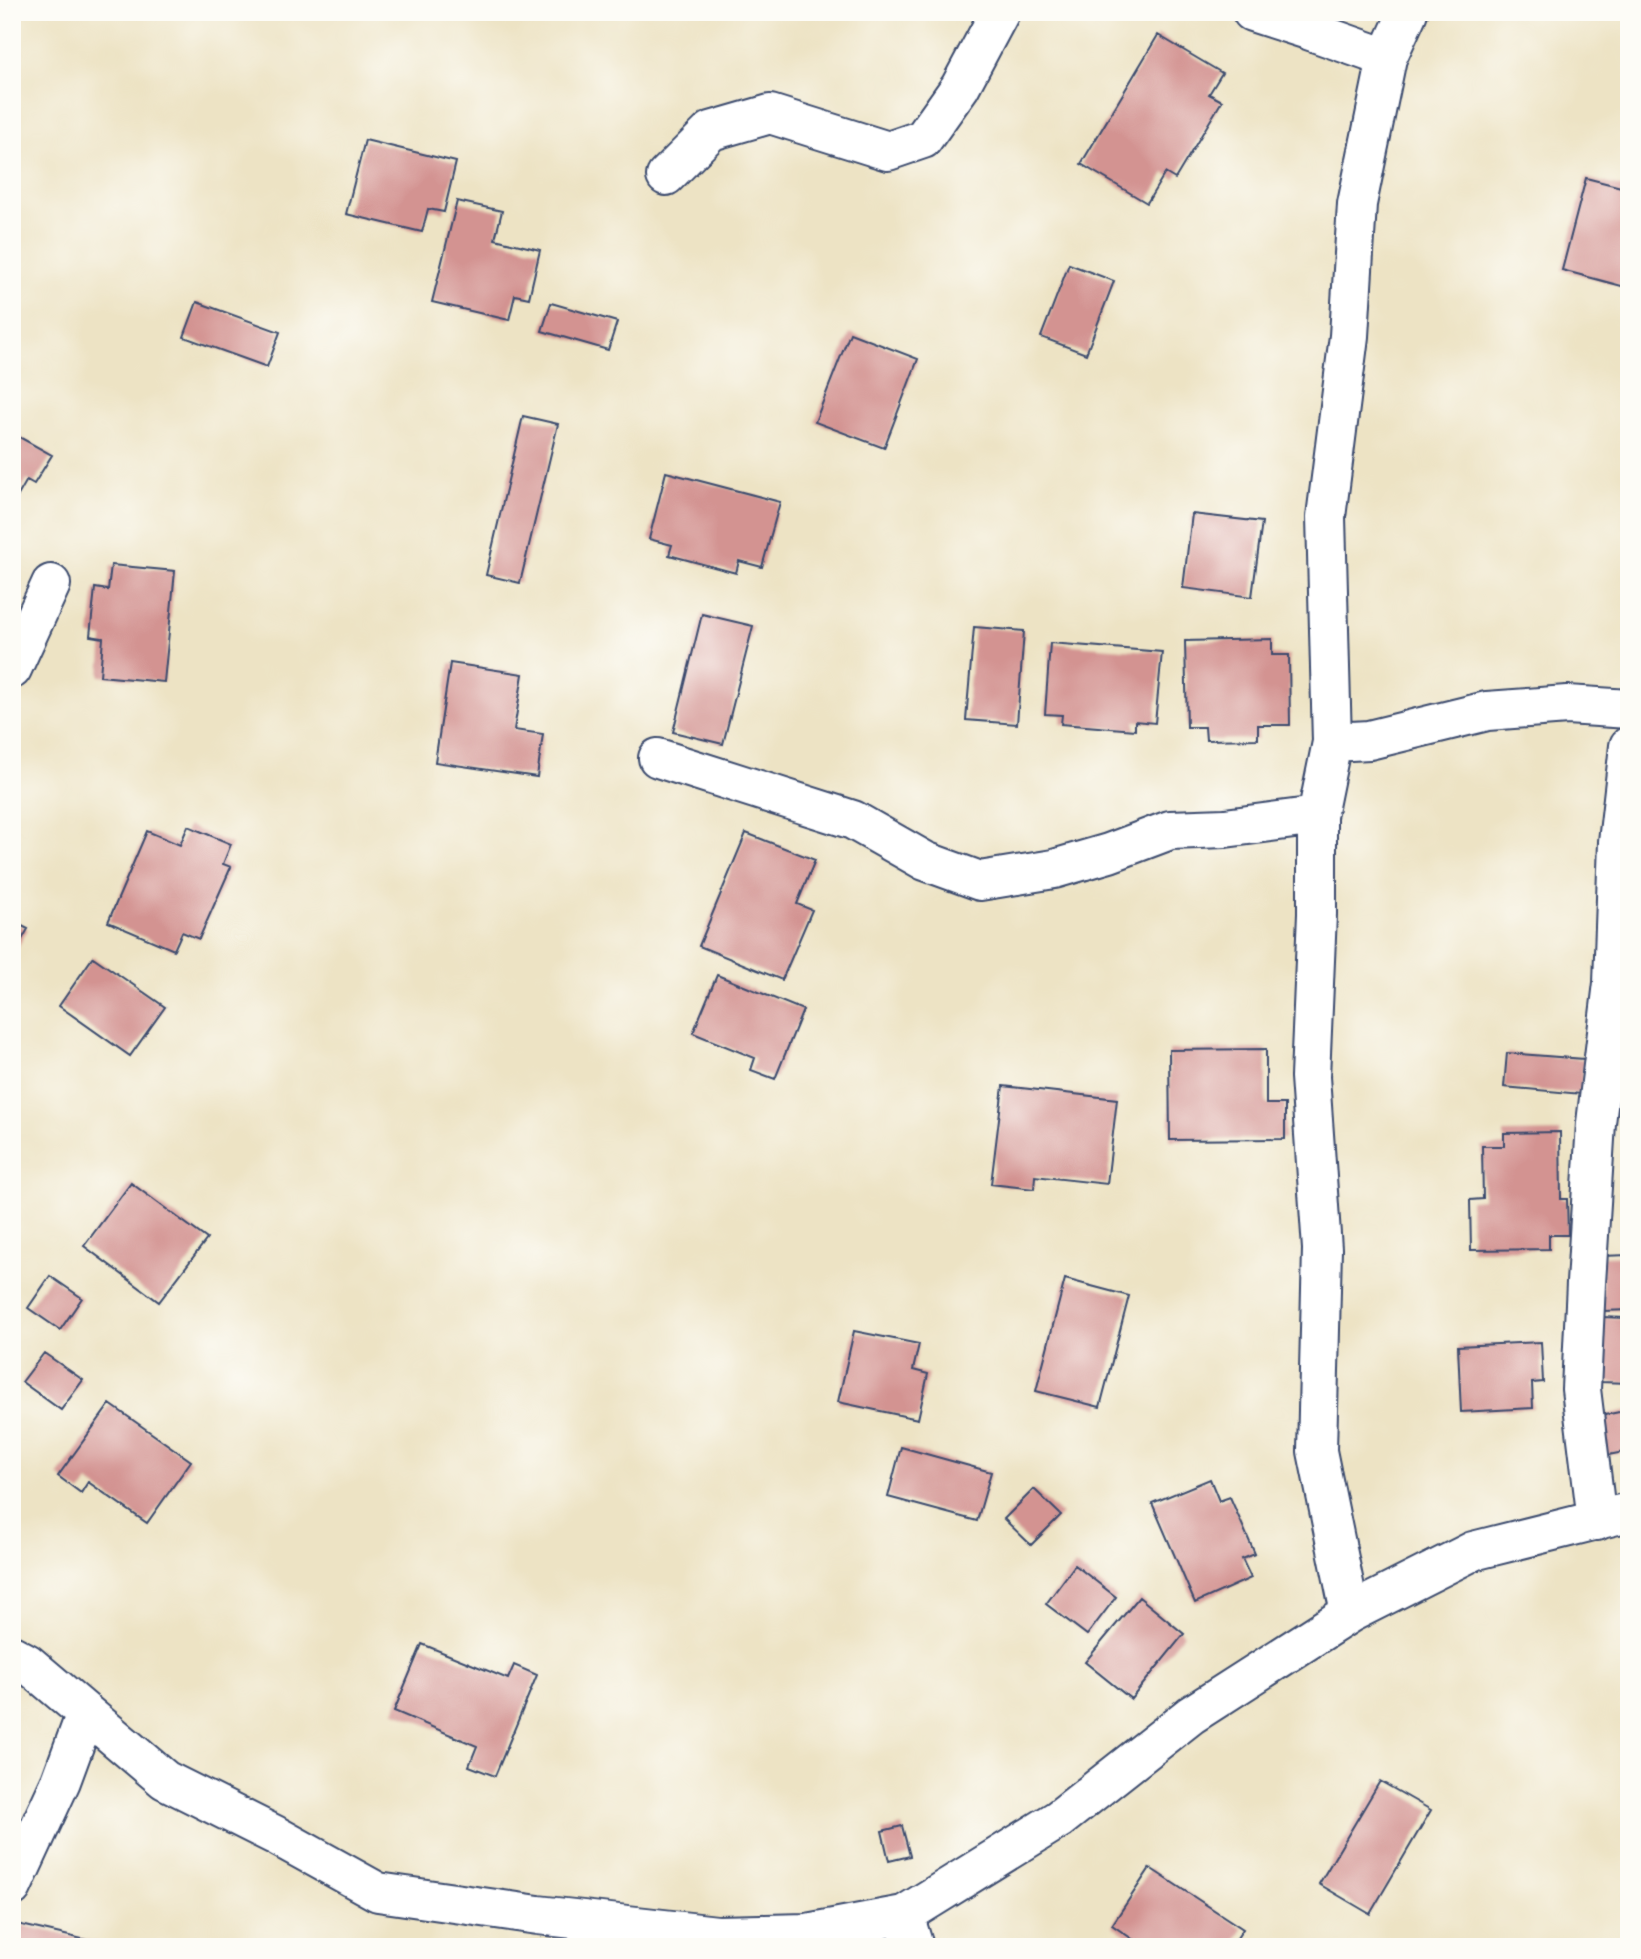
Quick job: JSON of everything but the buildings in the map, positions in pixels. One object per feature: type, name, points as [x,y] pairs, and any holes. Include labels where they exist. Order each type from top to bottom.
[{"type":"street","points":[[666,176],[711,131],[770,114],[888,151],[922,139],[960,87],[1000,12]]},
{"type":"street","points":[[1252,12],[1387,58]]},
{"type":"street","points":[[1350,1613],[1317,1451],[1322,1249],[1310,1077],[1317,914],[1317,816],[1332,742],[1326,517],[1349,337],[1357,204],[1387,58],[1408,12]]},
{"type":"street","points":[[12,669],[51,584]]},
{"type":"street","points":[[1332,742],[1369,740],[1487,711],[1567,705],[1629,709]]},
{"type":"street","points":[[12,1655],[27,1663],[165,1780],[275,1835],[378,1892],[538,1916],[717,1935],[909,1931],[1059,1819],[1191,1715],[1350,1613],[1473,1551],[1613,1516],[1581,1389],[1596,1122],[1613,983],[1618,842],[1629,746]]},
{"type":"street","points":[[658,758],[853,820],[925,861],[979,881],[1054,869],[1110,853],[1170,830],[1226,828],[1317,816]]},
{"type":"street","points":[[12,1886],[61,1781],[86,1713]]}]
